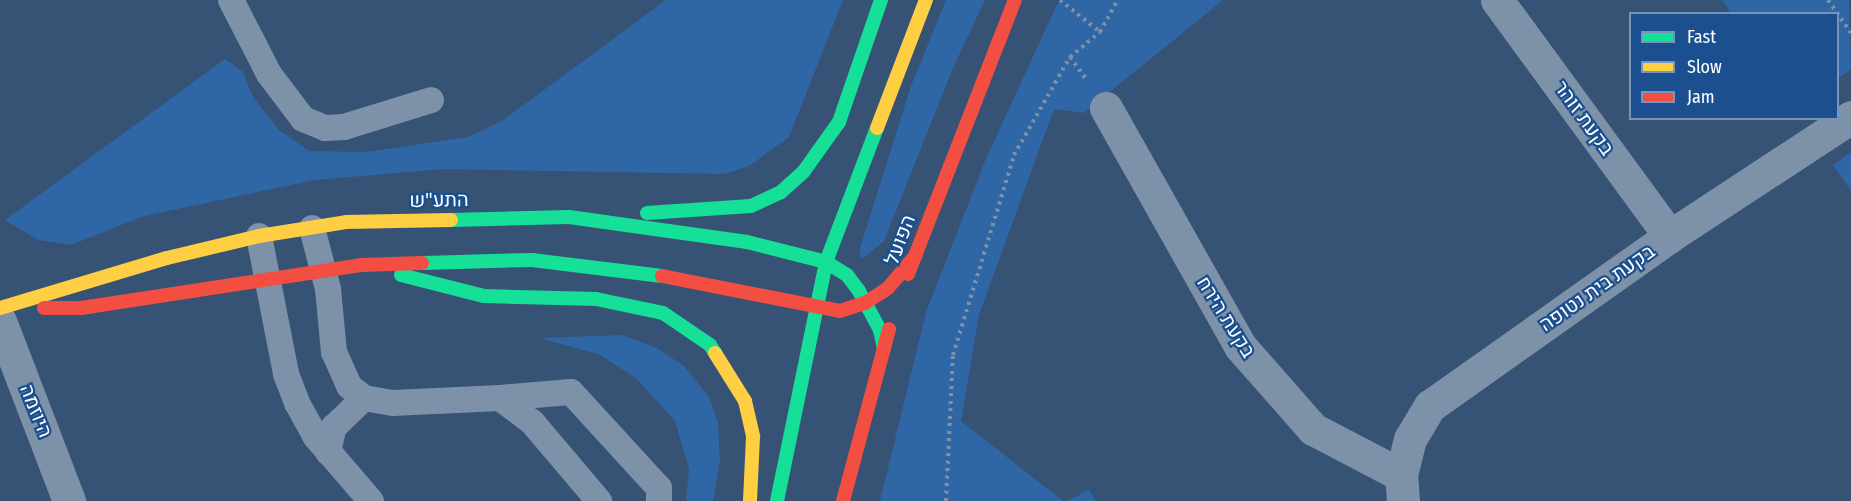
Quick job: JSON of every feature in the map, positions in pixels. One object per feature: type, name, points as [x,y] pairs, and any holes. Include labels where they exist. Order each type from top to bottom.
[{"type":"main road","points":[[569,217],[751,206],[780,192],[822,151],[839,122],[881,0]]},
{"type":"main road","points":[[777,501],[826,262],[926,0]]},
{"type":"main road","name":"הפועל","points":[[899,297],[1015,0]]},
{"type":"main road","name":"התע\"ש","points":[[0,308],[167,258],[259,236],[371,220],[569,217],[747,242],[826,262],[847,275],[866,303],[880,330],[884,349]]},
{"type":"main road","name":"התע\"ש","points":[[0,308],[81,308],[268,278],[324,273],[361,265],[532,260],[652,274],[840,311],[866,303],[888,288],[916,255]]},
{"type":"main road","points":[[361,265],[484,296],[596,299],[663,313],[710,345],[745,401],[753,437],[750,501]]},
{"type":"main road","points":[[843,501],[892,318]]},
{"type":"street","name":"בקעת זוהר","points":[[1497,0],[1670,236]]},
{"type":"street","name":"בקעת הירח","points":[[1106,108],[1240,346],[1313,429],[1402,488]]},
{"type":"street","name":"בקעת בית נטופה","points":[[1402,488],[1410,439],[1430,406],[1670,236],[1851,117]]},
{"type":"street","name":"היוזמה","points":[[0,321],[69,501]]},
{"type":"lane","points":[[231,0],[269,74],[303,118],[325,128],[344,128],[431,100]]},
{"type":"lane","points":[[312,228],[324,273],[334,352],[349,386],[364,398],[393,403],[571,392],[659,488],[659,501]]},
{"type":"lane","points":[[259,236],[286,374],[315,436],[371,501]]},
{"type":"lane","points":[[331,317],[339,280],[361,265]]},
{"type":"lane","points":[[328,452],[334,427],[364,398]]},
{"type":"lane","points":[[500,398],[532,422],[599,501]]},
{"type":"path","points":[[1060,0],[1100,32]]},
{"type":"path","points":[[946,501],[953,355],[1014,155],[1070,57],[1100,32],[1118,0]]},
{"type":"path","points":[[1839,16],[1851,33]]},
{"type":"shaded area","points":[[666,0],[843,0],[789,137],[749,166],[724,174],[443,169],[315,180],[144,216],[71,245],[38,240],[5,220],[225,59],[243,72],[253,97],[279,130],[309,151],[366,152],[468,137],[502,121]]},
{"type":"shaded area","points":[[946,0],[985,0],[953,68],[884,241],[862,259],[859,251],[911,86]]},
{"type":"shaded area","points":[[1059,0],[1223,0],[1084,113],[1054,109],[979,315],[961,421],[1063,501],[880,501],[926,312],[985,161]]},
{"type":"shaded area","points":[[1722,0],[1849,0],[1851,70],[1839,77],[1839,12],[1730,12]]},
{"type":"shaded area","points":[[1851,152],[1851,191],[1833,165]]},
{"type":"shaded area","points":[[622,335],[657,348],[684,366],[709,397],[718,423],[720,460],[713,501],[686,501],[689,469],[675,421],[636,378],[600,355],[541,338]]},
{"type":"shaded area","points":[[1089,490],[1096,501],[1067,501]]},
{"type":"traffic: fast","points":[[647,213],[751,206],[781,192],[804,171],[839,122],[881,0]]},
{"type":"traffic: fast","points":[[777,501],[826,262],[877,128]]},
{"type":"traffic: fast","points":[[451,220],[569,217],[747,242],[826,262],[847,275],[859,291],[880,330],[884,349]]},
{"type":"traffic: fast","points":[[422,263],[532,260],[662,276]]},
{"type":"traffic: fast","points":[[401,275],[484,296],[596,299],[663,313],[710,345],[715,353]]},
{"type":"traffic: slow","points":[[877,128],[926,0]]},
{"type":"traffic: slow","points":[[0,308],[167,258],[259,236],[346,222],[451,220]]},
{"type":"traffic: slow","points":[[715,353],[745,401],[753,437],[750,501]]},
{"type":"traffic: jam","points":[[908,274],[1015,0]]},
{"type":"traffic: jam","points":[[662,276],[840,311],[865,303],[888,288],[916,255]]},
{"type":"traffic: jam","points":[[44,308],[81,308],[361,265],[422,263]]},
{"type":"traffic: jam","points":[[843,501],[889,329]]}]
